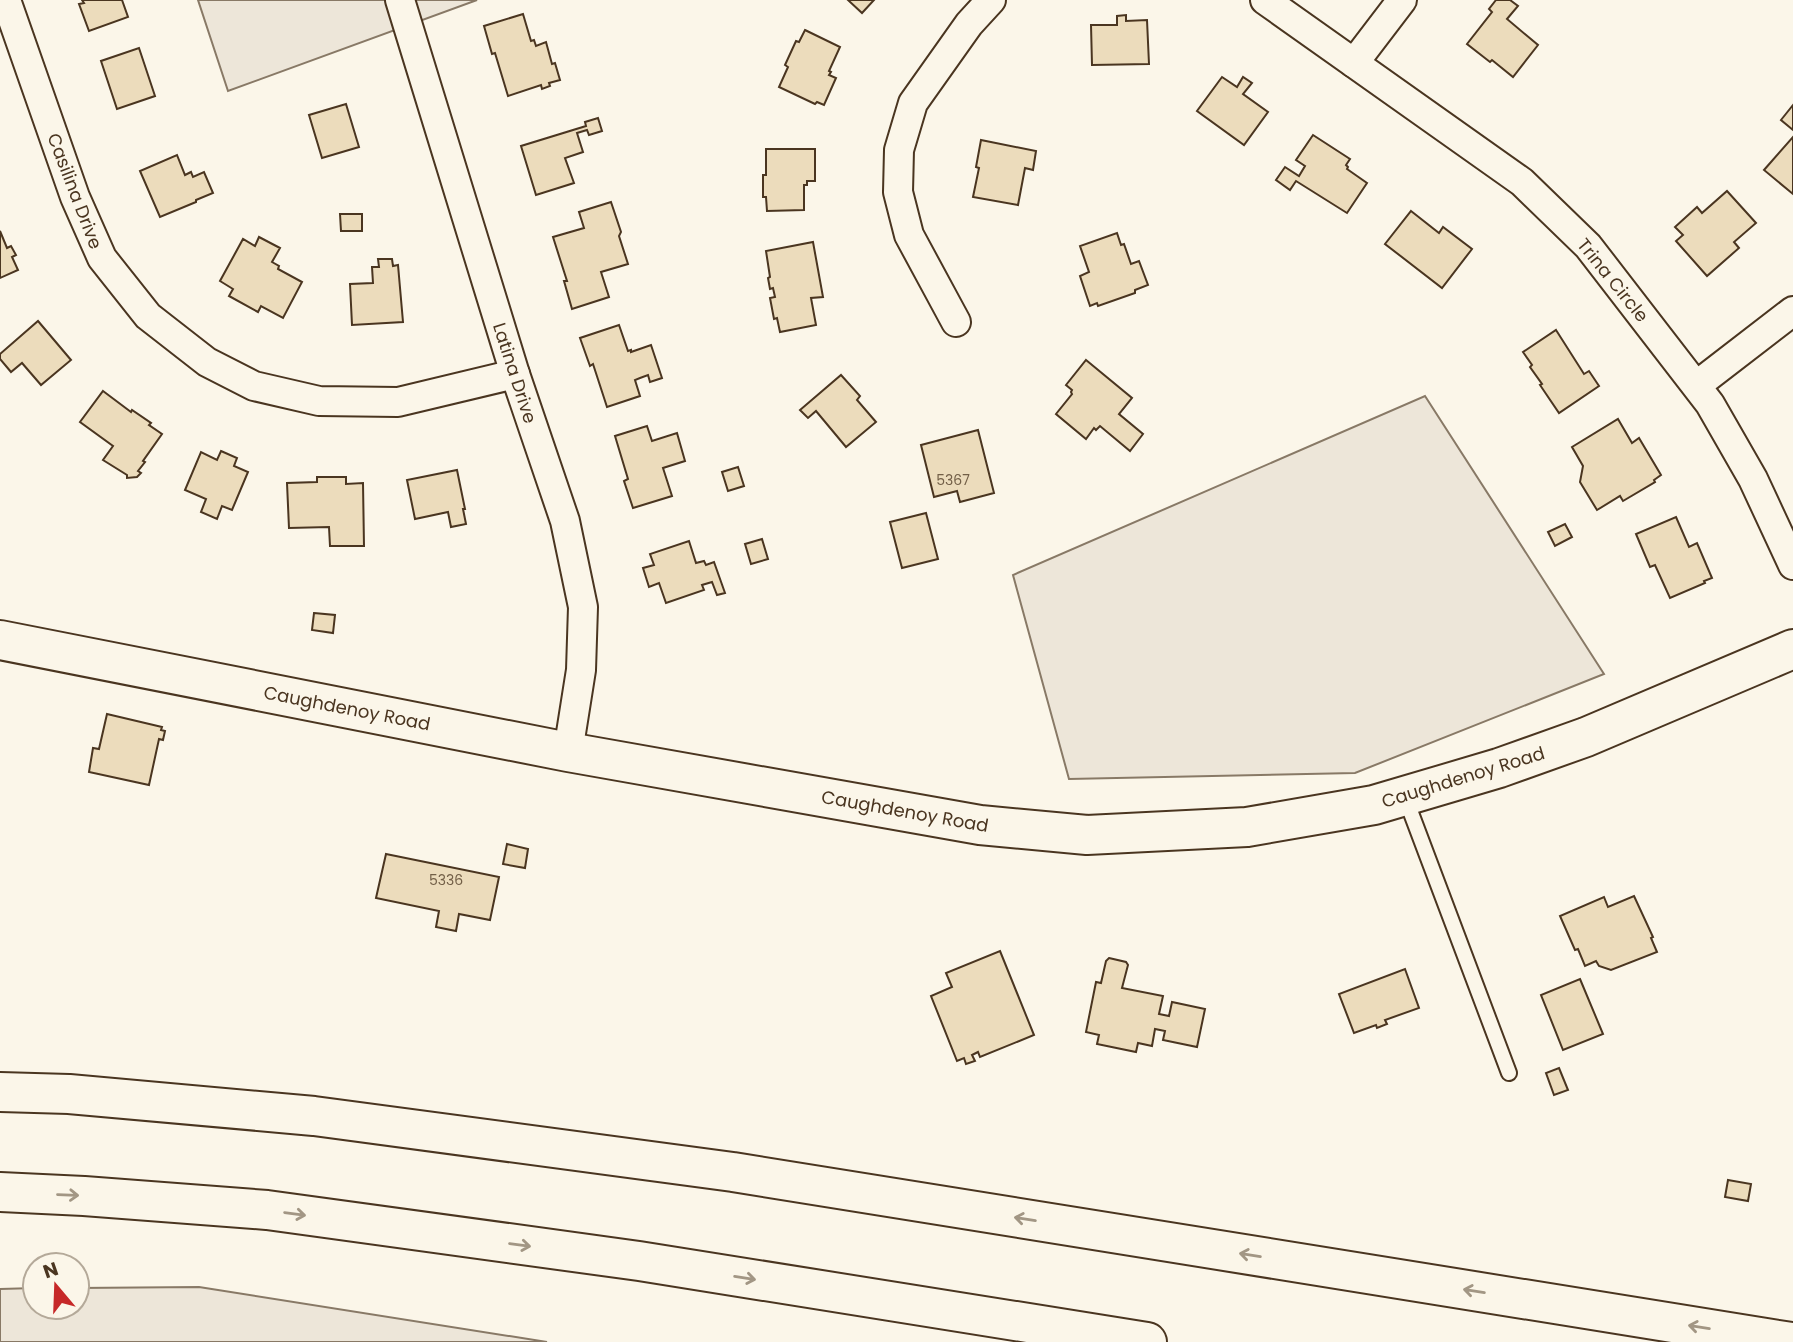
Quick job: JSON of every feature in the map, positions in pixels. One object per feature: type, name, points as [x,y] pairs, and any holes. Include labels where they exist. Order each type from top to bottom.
[{"type":"main road","name":"Caughdenoy Road","points":[[0,640],[568,752],[980,825],[1087,835],[1247,827],[1374,805],[1499,768],[1586,737],[1793,649]]},
{"type":"main road","points":[[0,1092],[69,1094],[314,1116],[719,1170],[1790,1342]]},
{"type":"main road","points":[[0,1192],[280,1212],[639,1261],[1147,1342]]},
{"type":"street","name":"Casilina Drive","points":[[6,0],[75,197],[102,258],[148,316],[207,362],[254,386],[319,401],[398,402],[515,374]]},
{"type":"street","name":"Latina Drive","points":[[400,0],[515,374],[565,521],[583,607],[581,670],[568,752]]},
{"type":"street","points":[[956,322],[909,235],[898,192],[899,150],[913,103],[969,24],[991,0]]},
{"type":"street","name":"Trina Circle","points":[[1265,0],[1522,182],[1588,246],[1710,404],[1753,479],[1793,565]]},
{"type":"street","points":[[1354,63],[1402,0]]},
{"type":"street","points":[[1697,385],[1793,311]]},
{"type":"lane","points":[[1405,796],[1509,1073]]},
{"type":"shaded area","points":[[198,0],[477,0],[228,91]]},
{"type":"shaded area","points":[[1425,396],[1604,674],[1355,773],[1069,779],[1013,575]]},
{"type":"shaded area","points":[[199,1287],[547,1342],[0,1342],[0,1289],[21,1288],[21,1321],[91,1321],[91,1288]]},
{"type":"building","points":[[82,0],[122,0],[128,17],[89,31],[79,4],[84,3]]},
{"type":"building","points":[[848,0],[874,0],[862,13]]},
{"type":"building","points":[[1496,0],[1510,0],[1518,6],[1507,19],[1538,45],[1513,77],[1467,44],[1492,12],[1489,9]]},
{"type":"building","points":[[523,14],[531,41],[534,40],[536,46],[546,42],[560,80],[549,83],[550,86],[542,89],[541,85],[508,96],[484,26]]},
{"type":"building","points":[[1126,15],[1126,21],[1147,20],[1149,64],[1092,65],[1091,25],[1117,25],[1117,16]]},
{"type":"building","points":[[805,30],[840,47],[829,71],[829,75],[836,78],[824,105],[817,102],[815,104],[779,87],[788,67],[785,65],[796,41],[799,42]]},
{"type":"building","points":[[139,48],[155,96],[117,109],[101,61]]},
{"type":"building","points":[[1222,77],[1237,87],[1243,77],[1252,83],[1243,94],[1268,112],[1244,145],[1197,111]]},
{"type":"building","points":[[346,104],[359,147],[322,158],[309,115]]},
{"type":"building","points":[[1793,105],[1793,130],[1781,120]]},
{"type":"building","points":[[598,118],[602,131],[589,135],[587,130],[577,133],[583,152],[565,158],[574,183],[536,195],[521,146],[586,126],[585,122]]},
{"type":"building","points":[[1313,135],[1350,159],[1346,165],[1347,169],[1367,183],[1347,213],[1296,181],[1290,190],[1276,180],[1285,167],[1299,176],[1305,166],[1296,160]]},
{"type":"building","points":[[1793,137],[1793,194],[1764,170]]},
{"type":"building","points":[[981,140],[1036,151],[1033,170],[1025,168],[1018,205],[973,197]]},
{"type":"building","points":[[766,149],[815,149],[815,181],[807,181],[807,185],[804,185],[804,210],[767,211],[766,197],[763,197]]},
{"type":"building","points":[[177,155],[185,175],[191,172],[193,177],[204,172],[213,193],[160,217],[140,171]]},
{"type":"building","points":[[1727,191],[1756,223],[1734,242],[1739,248],[1707,276],[1676,241],[1683,235],[1675,227],[1697,207],[1702,213]]},
{"type":"building","points":[[611,202],[628,264],[601,272],[609,297],[572,309],[564,281],[567,281],[553,237],[584,228],[579,212]]},
{"type":"building","points":[[1411,211],[1439,233],[1443,227],[1472,249],[1442,288],[1385,244]]},
{"type":"building","points":[[340,214],[362,214],[362,231],[341,231]]},
{"type":"building","points":[[0,231],[7,248],[11,246],[16,255],[12,257],[18,270],[0,278]]},
{"type":"building","points":[[1117,233],[1131,264],[1139,261],[1148,285],[1135,290],[1135,293],[1098,306],[1097,303],[1090,306],[1080,276],[1089,272],[1080,246]]},
{"type":"building","points":[[259,237],[280,248],[272,262],[279,266],[278,269],[302,282],[283,318],[261,306],[258,312],[229,296],[233,289],[220,281],[243,239],[255,246]]},
{"type":"building","points":[[813,242],[823,297],[811,298],[816,325],[780,332],[770,298],[775,297],[773,288],[770,289],[766,251]]},
{"type":"building","points":[[378,259],[392,259],[393,266],[398,265],[403,322],[352,325],[350,284],[373,283],[372,267],[379,267]]},
{"type":"building","points":[[38,321],[71,360],[41,385],[22,363],[11,372],[0,359],[0,354]]},
{"type":"building","points":[[619,325],[628,351],[651,345],[662,378],[650,382],[648,375],[635,380],[640,396],[607,407],[593,364],[590,366],[580,338]]},
{"type":"building","points":[[1556,330],[1584,374],[1589,371],[1599,386],[1559,413],[1540,385],[1542,384],[1523,352]]},
{"type":"building","points":[[1086,360],[1132,398],[1119,414],[1143,434],[1130,451],[1100,426],[1096,430],[1094,428],[1086,439],[1056,414],[1072,394],[1072,390],[1066,385]]},
{"type":"building","points":[[841,375],[860,396],[857,400],[876,422],[846,447],[816,411],[808,418],[800,410]]},
{"type":"building","points":[[103,391],[151,423],[149,425],[162,434],[143,461],[145,462],[138,471],[141,473],[137,477],[127,478],[127,475],[103,460],[113,446],[80,422]]},
{"type":"building","points":[[1618,419],[1632,443],[1639,438],[1661,475],[1655,482],[1623,501],[1620,496],[1597,510],[1580,482],[1583,466],[1572,447]]},
{"type":"building","points":[[647,426],[652,441],[677,433],[685,461],[663,468],[672,496],[633,508],[624,481],[628,479],[615,436]]},
{"type":"building","points":[[978,430],[994,493],[960,502],[957,491],[934,497],[921,445]]},
{"type":"building","points":[[221,451],[237,458],[234,466],[248,472],[232,510],[222,506],[217,519],[201,512],[206,499],[185,490],[201,452],[217,460]]},
{"type":"building","points":[[738,467],[744,486],[728,491],[722,472]]},
{"type":"building","points":[[457,470],[466,524],[451,527],[448,512],[415,519],[407,480]]},
{"type":"building","points":[[317,477],[346,477],[346,484],[363,483],[364,546],[330,546],[329,527],[289,528],[287,483],[317,482]]},
{"type":"building","points":[[926,513],[938,559],[902,568],[890,522]]},
{"type":"building","points":[[1676,517],[1689,547],[1697,543],[1712,578],[1670,598],[1655,565],[1650,567],[1636,534]]},
{"type":"building","points":[[1565,524],[1572,537],[1555,546],[1548,532]]},
{"type":"building","points":[[762,539],[768,559],[751,564],[745,544]]},
{"type":"building","points":[[689,541],[696,563],[704,561],[706,565],[714,562],[725,593],[717,595],[712,582],[702,585],[704,590],[666,603],[659,583],[649,587],[643,568],[654,565],[650,554]]},
{"type":"building","points":[[314,613],[335,615],[333,633],[312,630]]},
{"type":"building","points":[[107,714],[162,727],[161,730],[165,731],[163,740],[159,739],[149,785],[89,772],[93,748],[99,749]]},
{"type":"building","points":[[507,844],[528,849],[525,868],[503,864]]},
{"type":"building","points":[[386,854],[499,877],[490,920],[459,914],[456,931],[436,927],[439,911],[376,898]]},
{"type":"building","points":[[1634,896],[1657,952],[1611,970],[1599,966],[1596,961],[1585,966],[1560,916],[1604,897],[1608,907]]},
{"type":"building","points":[[1000,951],[1034,1035],[980,1057],[978,1052],[972,1055],[975,1061],[966,1064],[964,1058],[957,1061],[931,996],[952,987],[946,973]]},
{"type":"building","points":[[1109,958],[1126,962],[1128,965],[1122,988],[1163,996],[1159,1014],[1169,1016],[1172,1002],[1205,1009],[1197,1047],[1163,1040],[1165,1031],[1155,1029],[1152,1046],[1138,1043],[1136,1052],[1097,1044],[1099,1035],[1086,1032],[1096,982],[1101,983]]},
{"type":"building","points":[[1405,969],[1419,1008],[1385,1020],[1387,1024],[1377,1028],[1376,1025],[1354,1033],[1339,994]]},
{"type":"building","points":[[1580,979],[1603,1034],[1563,1050],[1541,995]]},
{"type":"building","points":[[1559,1068],[1568,1090],[1554,1095],[1546,1073]]},
{"type":"building","points":[[1728,1180],[1751,1184],[1748,1201],[1725,1197]]}]
